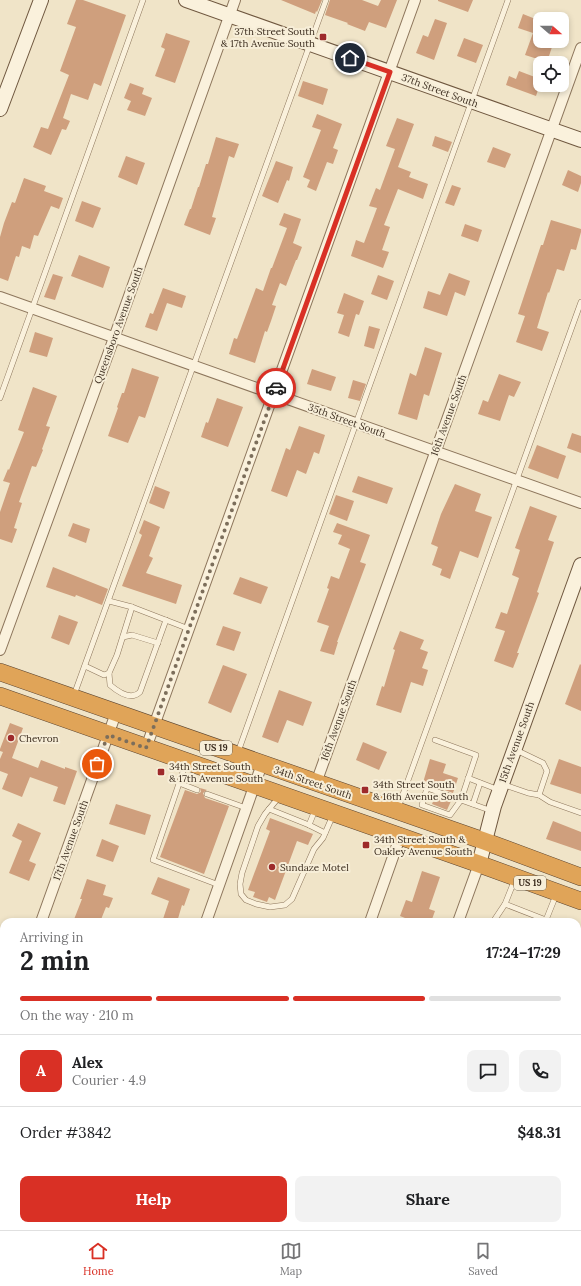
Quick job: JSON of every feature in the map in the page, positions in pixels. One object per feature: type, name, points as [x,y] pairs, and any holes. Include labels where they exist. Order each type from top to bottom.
[{"type":"highway","name":"34th Street South","points":[[0,672],[397,811],[419,812],[448,822],[484,841],[581,876]]},
{"type":"highway","name":"US 19","points":[[0,696],[581,901]]},
{"type":"street","points":[[0,109],[41,0]]},
{"type":"street","name":"37th Street South","points":[[186,0],[581,140]]},
{"type":"street","name":"Queensboro Avenue South","points":[[0,650],[235,0]]},
{"type":"street","points":[[146,748],[415,0]]},
{"type":"street","name":"16th Avenue South","points":[[316,783],[581,48]]},
{"type":"street","name":"35th Street South","points":[[0,297],[581,503]]},
{"type":"street","name":"15th Avenue South","points":[[459,918],[479,864],[492,811],[500,787],[581,565]]},
{"type":"street","name":"17th Avenue South","points":[[42,918],[116,713]]},
{"type":"street","points":[[207,918],[262,764]]},
{"type":"street","points":[[371,918],[400,837]]},
{"type":"lane","points":[[0,398],[143,0]]},
{"type":"lane","points":[[73,698],[326,0]]},
{"type":"lane","points":[[237,755],[508,0]]},
{"type":"lane","points":[[397,811],[581,302]]},
{"type":"lane","points":[[109,600],[132,607],[189,629]]},
{"type":"lane","points":[[132,607],[117,655],[109,673],[110,685],[120,693],[133,696],[140,692],[166,620]]},
{"type":"lane","points":[[123,637],[132,635],[158,643]]},
{"type":"lane","points":[[85,666],[104,674],[109,673]]},
{"type":"lane","points":[[435,740],[476,755],[461,800],[448,822]]},
{"type":"lane","points":[[514,749],[543,763],[547,771],[539,795]]},
{"type":"lane","points":[[187,762],[154,860],[219,885]]},
{"type":"lane","points":[[468,778],[480,783],[539,795],[550,802],[581,813]]},
{"type":"lane","points":[[179,783],[197,790]]},
{"type":"lane","points":[[473,804],[480,783]]},
{"type":"lane","points":[[419,812],[427,788],[492,811]]},
{"type":"lane","points":[[207,794],[246,808]]},
{"type":"lane","points":[[281,795],[269,809],[258,826],[242,873],[240,884],[241,894],[246,900],[256,904],[270,907],[285,906],[292,899],[314,849],[325,832],[333,813]]},
{"type":"lane","points":[[309,825],[316,807]]},
{"type":"lane","points":[[269,809],[325,832]]},
{"type":"lane","points":[[496,918],[505,904],[515,877]]},
{"type":"lane","points":[[547,918],[557,892]]},
{"type":"lane","points":[[505,904],[541,918]]},
{"type":"building","points":[[76,0],[83,0],[126,15],[101,86],[94,83],[88,100],[71,94],[63,118],[70,121],[66,130],[62,129],[51,155],[33,147],[41,127],[48,129],[69,75],[60,71],[76,27],[67,24]]},
{"type":"building","points":[[281,0],[322,0],[315,14]]},
{"type":"building","points":[[330,0],[362,0],[378,6],[381,0],[397,0],[386,28],[369,22],[365,31],[325,15]]},
{"type":"building","points":[[438,0],[473,0],[468,12]]},
{"type":"building","points":[[523,14],[533,18],[533,33],[518,28]]},
{"type":"building","points":[[435,19],[447,23],[434,60],[416,53],[423,35],[428,37]]},
{"type":"building","points":[[166,33],[190,41],[175,83],[155,76],[165,49],[161,47]]},
{"type":"building","points":[[533,33],[533,48],[552,48],[549,56],[533,56],[533,58],[525,55]]},
{"type":"building","points":[[464,38],[483,45],[476,63],[457,56]]},
{"type":"building","points":[[519,71],[533,76],[533,92],[537,92],[536,96],[506,85],[509,76],[516,79]]},
{"type":"building","points":[[303,81],[328,89],[323,105],[298,96]]},
{"type":"building","points":[[130,83],[144,88],[142,94],[152,98],[145,116],[127,110],[131,101],[124,98]]},
{"type":"building","points":[[317,114],[342,124],[333,148],[338,150],[333,164],[327,162],[316,191],[307,187],[310,180],[303,177],[321,130],[312,127]]},
{"type":"building","points":[[397,118],[414,124],[398,167],[411,172],[409,177],[428,184],[423,199],[398,189],[384,225],[390,227],[382,250],[389,252],[383,268],[351,256],[356,240],[364,243],[377,208],[369,206],[376,188],[380,190],[395,149],[386,146]]},
{"type":"building","points":[[435,136],[452,142],[448,152],[432,146]]},
{"type":"building","points":[[216,137],[239,144],[234,158],[229,156],[212,217],[216,218],[210,235],[184,225],[199,187],[206,164],[208,164]]},
{"type":"building","points":[[493,147],[511,154],[505,168],[487,162]]},
{"type":"building","points":[[126,156],[145,163],[137,185],[118,177]]},
{"type":"building","points":[[276,161],[293,167],[289,181],[287,180],[278,203],[262,196]]},
{"type":"building","points":[[568,170],[581,176],[581,183],[578,192],[562,185]]},
{"type":"building","points":[[24,178],[46,186],[44,191],[63,198],[59,209],[51,206],[38,236],[34,235],[30,249],[22,246],[19,257],[16,256],[8,281],[0,278],[0,237],[12,202],[15,203]]},
{"type":"building","points":[[452,185],[461,188],[454,206],[445,203]]},
{"type":"building","points":[[82,201],[101,208],[93,228],[75,221]]},
{"type":"building","points":[[284,213],[301,219],[293,243],[302,247],[286,286],[280,283],[272,305],[276,306],[267,332],[265,331],[255,363],[229,354],[234,338],[237,339],[256,288],[263,291],[272,268],[287,228],[279,225]]},
{"type":"building","points":[[551,220],[581,229],[581,232],[576,250],[571,249],[564,271],[557,269],[549,293],[548,292],[537,328],[549,332],[542,351],[516,342],[525,316],[518,314]]},
{"type":"building","points":[[465,224],[482,230],[478,242],[461,236]]},
{"type":"building","points":[[79,255],[110,267],[103,288],[71,276]]},
{"type":"building","points":[[449,273],[470,281],[465,296],[455,292],[447,316],[423,308],[428,291],[440,295]]},
{"type":"building","points":[[53,274],[63,277],[55,300],[44,297]]},
{"type":"building","points":[[378,275],[394,281],[387,300],[371,294]]},
{"type":"building","points":[[163,288],[186,296],[182,308],[167,303],[157,331],[145,327],[150,313],[153,314]]},
{"type":"building","points":[[344,293],[364,301],[359,315],[356,314],[349,337],[338,333],[344,315],[337,313]]},
{"type":"building","points":[[369,326],[380,329],[374,349],[364,346]]},
{"type":"building","points":[[35,332],[53,338],[47,357],[29,352]]},
{"type":"building","points":[[425,347],[442,353],[429,396],[424,394],[417,420],[398,414],[410,373],[416,376]]},
{"type":"building","points":[[132,368],[159,377],[145,418],[139,416],[128,443],[108,436]]},
{"type":"building","points":[[312,369],[336,377],[331,391],[307,384]]},
{"type":"building","points":[[499,374],[521,382],[514,397],[509,395],[500,421],[478,414],[483,400],[488,402]]},
{"type":"building","points":[[353,380],[366,384],[360,401],[348,398]]},
{"type":"building","points":[[33,387],[57,396],[46,426],[50,427],[42,449],[43,450],[36,467],[32,466],[19,502],[22,503],[14,528],[17,529],[12,543],[0,539],[0,512],[10,483],[3,481],[24,432],[18,430]]},
{"type":"building","points":[[217,398],[243,407],[228,447],[201,437]]},
{"type":"building","points":[[299,426],[325,435],[319,454],[314,452],[306,474],[297,470],[287,497],[271,491],[286,448],[290,450]]},
{"type":"building","points":[[572,433],[581,436],[581,453],[567,448]]},
{"type":"building","points":[[537,445],[566,456],[558,479],[528,468]]},
{"type":"building","points":[[358,476],[393,488],[387,504],[352,492]]},
{"type":"building","points":[[455,484],[481,494],[475,511],[492,517],[478,558],[460,551],[450,579],[440,575],[442,569],[432,565],[438,547],[431,544],[441,514]]},
{"type":"building","points":[[155,486],[170,492],[164,509],[149,503]]},
{"type":"building","points":[[336,495],[354,501],[347,521],[329,514]]},
{"type":"building","points":[[530,506],[557,516],[548,540],[554,542],[537,592],[539,593],[513,668],[494,661],[505,631],[495,628],[501,612],[507,614],[519,578],[512,575],[520,550],[515,548]]},
{"type":"building","points":[[144,520],[160,527],[149,556],[153,558],[146,573],[182,585],[176,604],[122,586],[142,535],[139,533]]},
{"type":"building","points":[[73,523],[90,529],[86,543],[68,536]]},
{"type":"building","points":[[337,523],[370,535],[360,562],[366,564],[337,642],[334,655],[320,651],[329,626],[317,622],[329,589],[327,588],[331,576],[339,579],[350,549],[338,544],[342,535],[333,532]]},
{"type":"building","points":[[53,567],[108,589],[102,605],[76,595],[75,597],[46,587]]},
{"type":"building","points":[[240,577],[268,587],[261,604],[233,594]]},
{"type":"building","points":[[59,615],[78,622],[69,645],[51,638]]},
{"type":"building","points":[[223,626],[241,632],[234,651],[216,645]]},
{"type":"building","points":[[400,631],[424,640],[420,649],[428,652],[422,668],[428,670],[423,686],[411,682],[401,713],[376,705],[382,686],[384,687],[395,650],[393,649]]},
{"type":"building","points":[[580,664],[581,665],[581,711],[565,704]]},
{"type":"building","points":[[223,665],[247,674],[231,713],[208,703]]},
{"type":"building","points":[[279,690],[312,702],[303,726],[287,720],[278,743],[262,737]]},
{"type":"building","points":[[10,723],[23,728],[12,758],[38,768],[41,760],[65,769],[65,767],[77,771],[65,805],[53,801],[58,787],[30,777],[22,797],[2,789],[8,774],[0,771],[0,759],[3,752],[0,751],[0,749]]},
{"type":"building","points":[[363,742],[387,752],[379,770],[356,760]]},
{"type":"building","points":[[430,759],[446,764],[443,773],[458,778],[453,793],[428,784],[422,786]]},
{"type":"building","points":[[559,759],[581,767],[581,794],[550,784]]},
{"type":"building","points":[[200,788],[207,790],[203,793],[205,798],[229,806],[204,874],[160,857],[185,790],[197,794],[201,792]]},
{"type":"building","points":[[436,795],[451,801],[447,810],[432,804]]},
{"type":"building","points":[[116,804],[151,815],[145,835],[109,824]]},
{"type":"building","name":"Sundaze Motel","points":[[270,818],[313,834],[308,845],[297,841],[275,900],[269,897],[267,902],[253,897],[255,892],[248,890],[270,831],[266,829]]},
{"type":"building","points":[[553,821],[581,832],[581,851],[546,839]]},
{"type":"building","points":[[18,823],[41,833],[29,861],[36,864],[29,881],[9,873],[22,841],[12,836]]},
{"type":"building","points":[[102,839],[119,846],[113,862],[96,856]]},
{"type":"building","points":[[422,871],[440,877],[429,909],[435,911],[432,918],[405,918],[400,916],[406,900],[412,902]]},
{"type":"building","points":[[158,877],[190,889],[184,906],[182,905],[178,918],[163,918],[169,901],[151,894]]},
{"type":"building","points":[[87,879],[106,885],[103,895],[113,898],[109,908],[106,907],[102,918],[75,918],[82,899],[80,899]]},
{"type":"way so far","points":[[97,764],[108,735],[146,748],[276,388]]},
{"type":"place","name":"37th Street South & 17th Avenue South","points":[[323,37]]},
{"type":"place","name":"Chevron","points":[[11,738]]},
{"type":"place","name":"34th Street South & 17th Avenue South","points":[[161,772]]},
{"type":"place","name":"34th Street South & 16th Avenue South","points":[[365,790]]},
{"type":"place","name":"34th Street South & Oakley Avenue South","points":[[366,845]]},
{"type":"place","name":"Sundaze Motel","points":[[272,867]]},
{"type":"route","points":[[276,388],[390,72],[350,58]]}]
